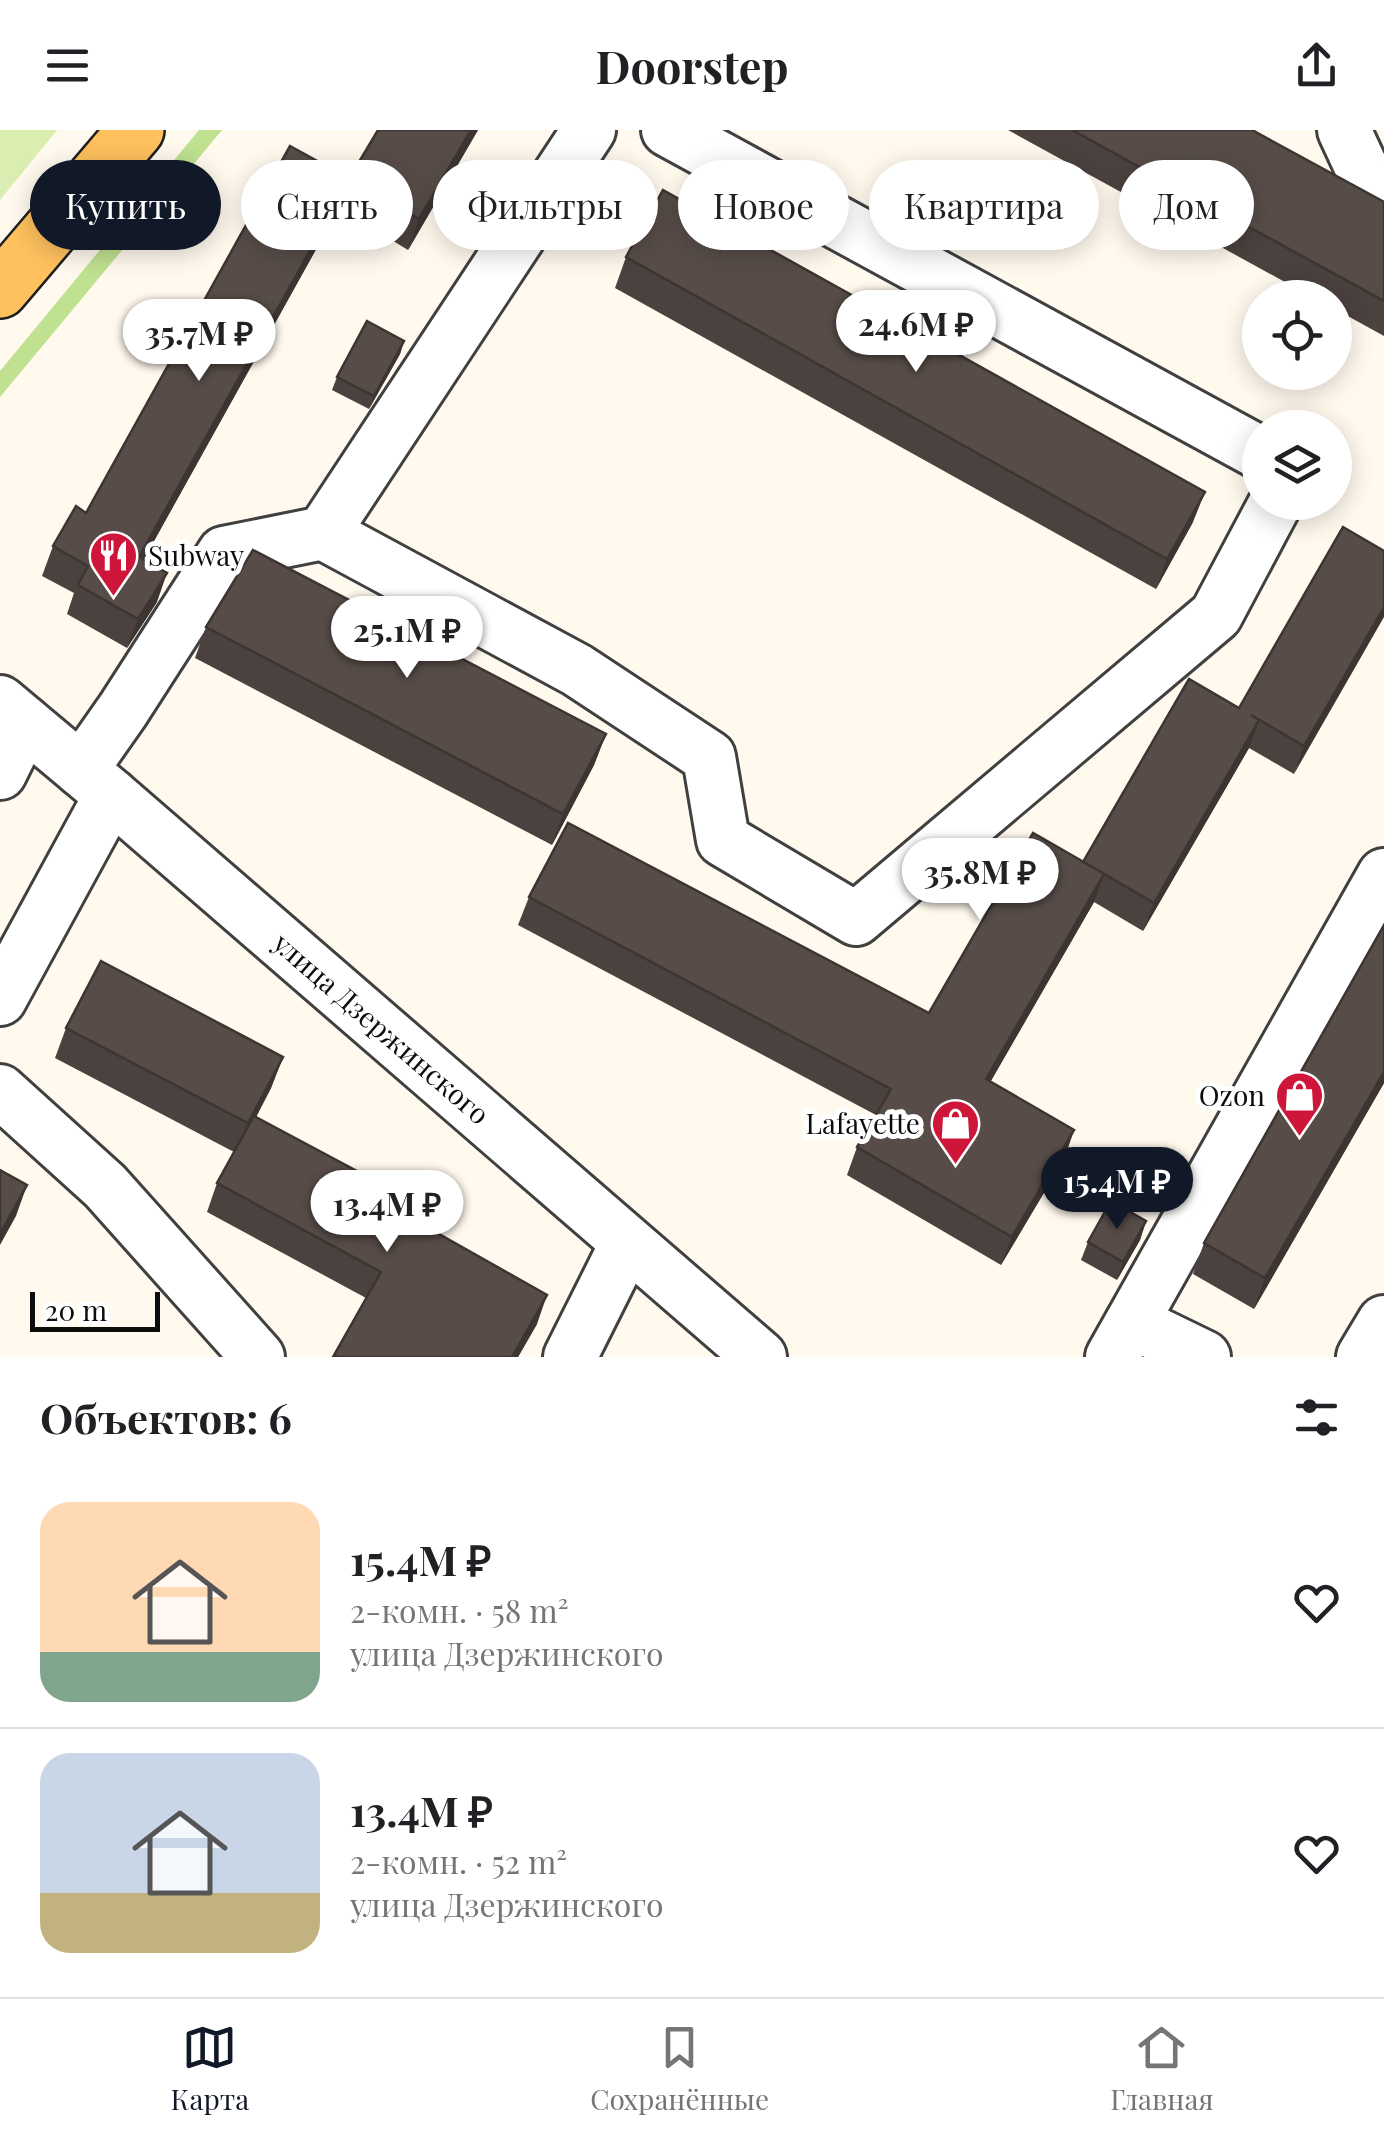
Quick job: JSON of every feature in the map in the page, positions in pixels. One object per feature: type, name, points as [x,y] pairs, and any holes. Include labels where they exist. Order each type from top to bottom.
[{"type":"main road","points":[[0,290],[136,130]]},
{"type":"street","points":[[323,533],[588,130]]},
{"type":"street","points":[[668,130],[1242,442]]},
{"type":"street","points":[[1344,130],[1362,171],[1384,185]]},
{"type":"street","points":[[0,999],[96,782],[123,710],[224,553],[323,533],[576,670],[708,757],[723,840],[856,920],[1216,614],[1266,520]]},
{"type":"street","points":[[0,773],[13,713]]},
{"type":"street","name":"улица Дзержинского","points":[[13,713],[760,1357]]},
{"type":"street","points":[[1204,1357],[1122,1340],[1384,875]]},
{"type":"street","points":[[0,1091],[105,1186],[258,1357]]},
{"type":"street","points":[[570,1357],[627,1243]]},
{"type":"street","points":[[1363,1357],[1384,1322]]},
{"type":"green space","points":[[0,130],[57,130],[30,160],[0,200]]},
{"type":"green space","points":[[199,130],[222,130],[197,160],[174,160]]},
{"type":"green space","points":[[100,250],[122,250],[0,397],[0,371]]},
{"type":"building","points":[[378,130],[471,130],[453,160],[433,160],[433,195],[419,219],[413,215],[413,160],[360,160]]},
{"type":"building","points":[[1072,130],[1252,130],[1384,202],[1384,301],[1352,280],[1254,230],[1254,160],[1127,160]]},
{"type":"building","points":[[290,146],[315,160],[282,160]]},
{"type":"building","points":[[663,190],[678,198],[678,250],[771,250],[1205,492],[1167,559],[626,257],[630,250],[658,250],[658,199]]},
{"type":"building","points":[[241,234],[241,250],[310,250],[139,557],[167,573],[138,619],[78,585],[88,566],[53,546],[76,506],[86,513]]},
{"type":"building","points":[[367,321],[404,341],[374,396],[337,377]]},
{"type":"building","points":[[1343,527],[1384,551],[1384,607],[1304,746],[1251,715],[1259,720],[1154,903],[1104,874],[986,1079],[1074,1130],[1012,1237],[857,1147],[891,1089],[529,897],[568,823],[929,1013],[1033,833],[1083,862],[1189,679],[1239,708]]},
{"type":"building","points":[[253,550],[606,734],[563,814],[206,627]]},
{"type":"building","points":[[1384,925],[1384,1072],[1265,1278],[1204,1243]]},
{"type":"building","points":[[101,961],[283,1057],[248,1123],[66,1028]]},
{"type":"building","points":[[254,1116],[441,1216],[432,1230],[547,1295],[512,1357],[333,1357],[381,1272],[217,1183]]},
{"type":"building","points":[[0,1170],[27,1185],[0,1234]]},
{"type":"building","points":[[1111,1201],[1146,1221],[1123,1262],[1088,1242]]},
{"type":"place","name":"Subway","points":[[113,598]]},
{"type":"place","name":"Ozon","points":[[1300,1138]]},
{"type":"place","name":"Lafayette","points":[[955,1166]]}]
